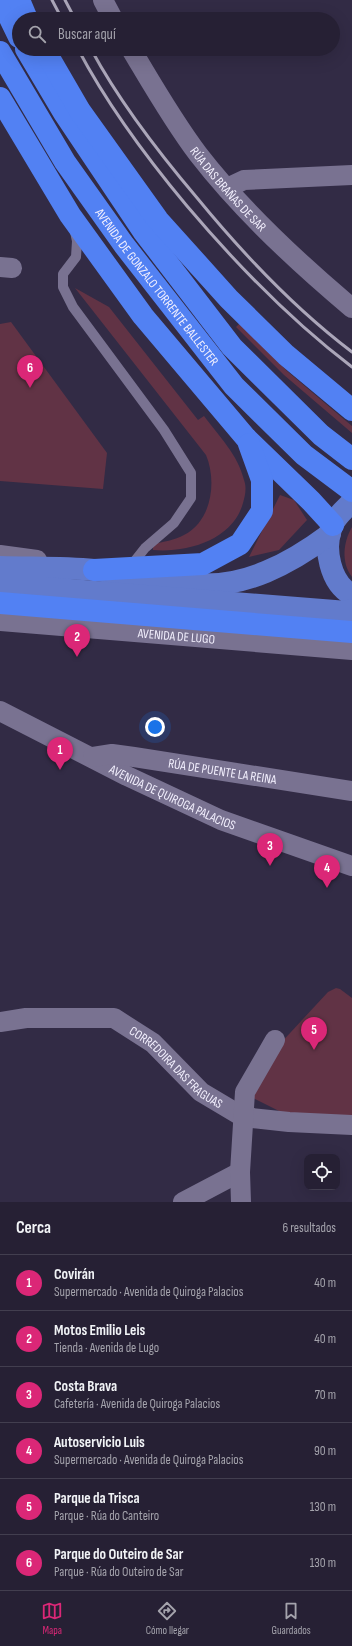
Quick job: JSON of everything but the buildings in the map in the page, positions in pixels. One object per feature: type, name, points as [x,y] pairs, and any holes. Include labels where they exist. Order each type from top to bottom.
[{"type":"highway","points":[[1,0],[12,22]]},
{"type":"highway","points":[[8,0],[12,13]]},
{"type":"highway","points":[[15,0],[23,12]]},
{"type":"highway","points":[[19,0],[24,12]]},
{"type":"highway","name":"AVENIDA DE GONZALO TORRENTE BALLESTER","points":[[0,52],[70,168],[124,245],[234,386],[304,455],[352,490]]},
{"type":"highway","name":"AVENIDA DE GONZALO TORRENTE BALLESTER","points":[[30,56],[64,113],[143,231],[232,347],[321,436],[352,459]]},
{"type":"highway","points":[[48,56],[80,111],[158,220],[229,299],[286,355],[352,410]]},
{"type":"highway","points":[[0,98],[70,214],[143,316],[246,438],[311,501],[339,518]]},
{"type":"highway","points":[[94,570],[203,564],[240,544],[262,511],[262,480],[246,438]]},
{"type":"highway","points":[[0,603],[352,632]]},
{"type":"main road","points":[[0,567],[94,570],[195,584],[224,584],[246,579],[276,568],[308,550],[339,518]]},
{"type":"main road","points":[[339,518],[329,549],[331,566],[338,581],[348,593],[352,595]]},
{"type":"main road","points":[[0,588],[45,588],[347,612],[352,610]]},
{"type":"street","points":[[103,0],[109,12]]},
{"type":"street","name":"RÚA DAS BRAÑAS DE SAR","points":[[135,56],[186,137],[210,169],[265,230],[315,277],[352,308]]},
{"type":"street","points":[[227,188],[244,180],[352,176]]},
{"type":"street","points":[[0,555],[94,570]]},
{"type":"street","name":"AVENIDA DE LUGO","points":[[0,621],[352,650]]},
{"type":"street","name":"AVENIDA DE QUIROGA PALACIOS","points":[[0,711],[134,779],[221,820],[352,866]]},
{"type":"street","name":"RÚA DE PUENTE LA REINA","points":[[93,757],[112,754],[352,791]]},
{"type":"street","name":"CORREDOIRA DAS FRAGUAS","points":[[0,1022],[26,1018],[114,1018],[153,1043],[201,1092],[243,1117],[289,1122],[352,1125]]},
{"type":"street","points":[[241,1202],[240,1172],[245,1092],[275,1040]]},
{"type":"street","points":[[183,1202],[240,1172]]},
{"type":"lane","points":[[70,214],[77,241],[76,257],[63,274],[63,287],[72,307],[164,430],[191,473],[191,498],[174,523],[145,548],[130,568]]},
{"type":"shaded area","points":[[75,288],[109,307],[198,420],[204,416],[233,454],[244,480],[245,495],[243,503],[238,516],[230,526],[207,542],[180,549],[153,550],[153,544],[173,540],[184,535],[193,529],[201,520],[210,500],[211,476],[209,465],[206,455]]},
{"type":"shaded area","points":[[11,322],[107,453],[103,489],[0,481],[0,324]]},
{"type":"shaded area","points":[[240,323],[287,371],[352,426],[352,433],[284,375],[236,327]]},
{"type":"shaded area","points":[[280,495],[294,500],[307,520],[279,550],[249,557]]},
{"type":"shaded area","points":[[352,527],[352,577],[346,565],[344,552]]},
{"type":"shaded area","points":[[336,988],[340,989],[352,998],[352,1116],[283,1113],[251,1097],[278,1046],[328,992]]},
{"type":"railway","points":[[52,0],[58,12]]},
{"type":"railway","points":[[65,0],[71,12]]},
{"type":"railway","points":[[82,56],[102,91],[128,130],[187,206],[265,291],[307,330],[352,367]]},
{"type":"railway","points":[[95,56],[114,89],[140,127],[215,220],[270,280],[310,317],[352,352]]},
{"type":"place","name":"Parque do Outeiro de Sar","points":[[30,388]]},
{"type":"place","name":"Motos Emilio Leis","points":[[77,657]]},
{"type":"place","name":"Covirán","points":[[60,770]]},
{"type":"place","name":"Costa Brava","points":[[270,866]]},
{"type":"place","name":"Autoservicio Luis","points":[[327,888]]},
{"type":"place","name":"Parque da Trisca","points":[[314,1050]]}]
